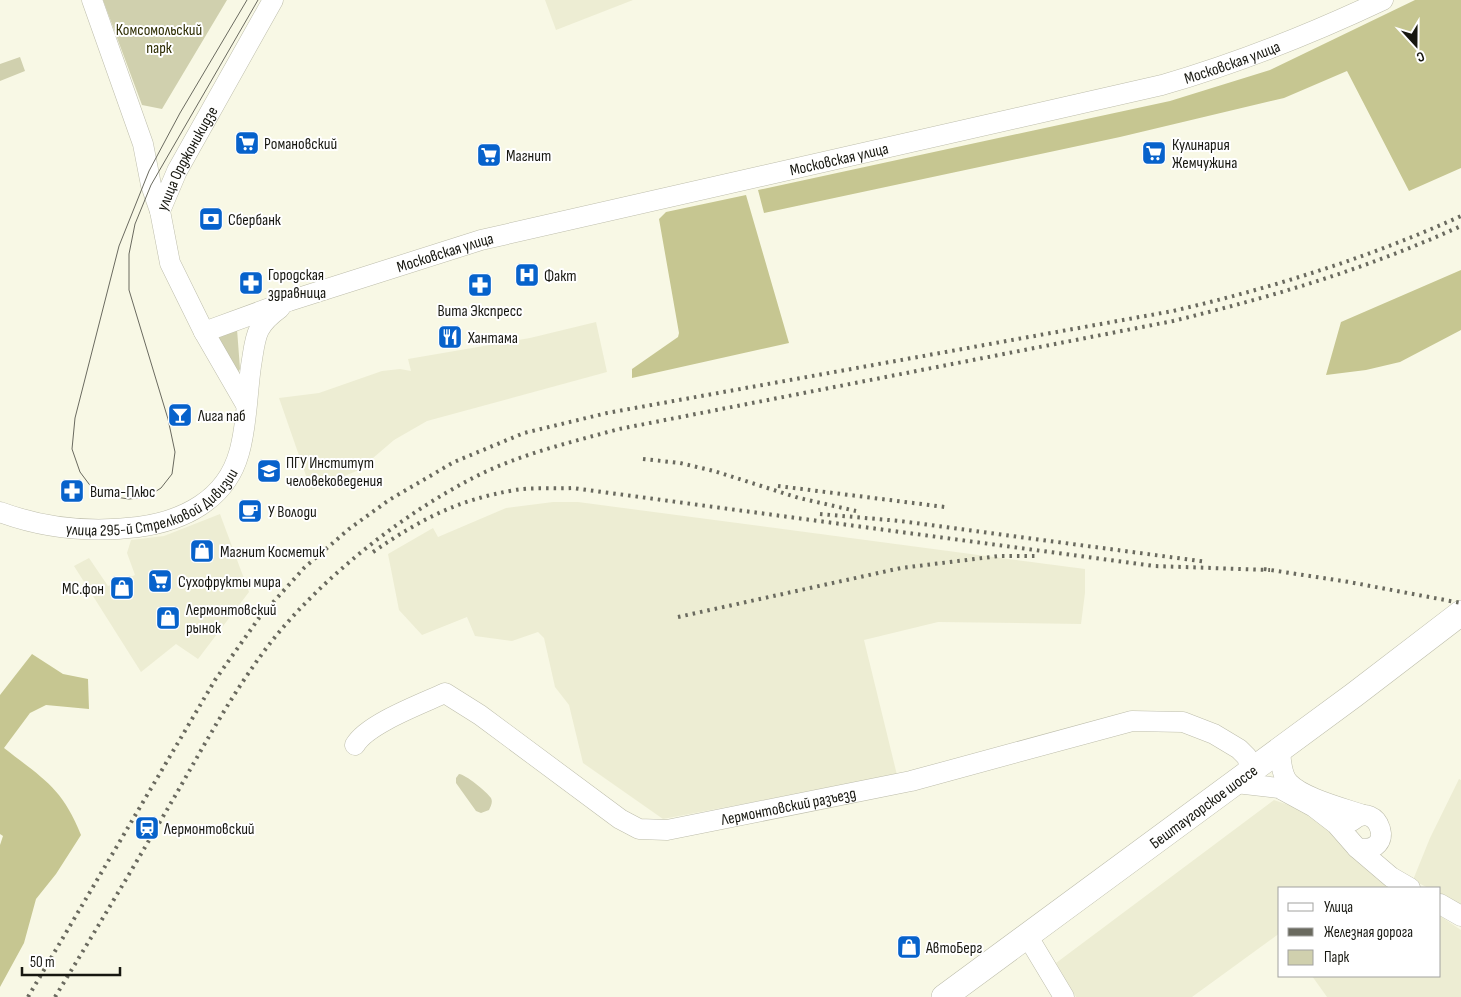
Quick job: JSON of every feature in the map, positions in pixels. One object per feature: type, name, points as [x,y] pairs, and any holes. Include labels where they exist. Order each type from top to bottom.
[{"type":"main road","name":"Бештаугорское шоссе","points":[[944,997],[1028,937],[1461,614]]},
{"type":"street","points":[[92,0],[143,144],[151,185],[160,211]]},
{"type":"street","name":"улица Орджоникидзе","points":[[245,403],[204,332],[170,263],[160,211],[177,171],[273,0]]},
{"type":"street","name":"Московская улица","points":[[204,332],[289,301],[481,240],[1162,85],[1247,58],[1315,32],[1383,0]]},
{"type":"street","name":"Московская улица","points":[[245,403],[258,328],[266,318],[289,301]]},
{"type":"street","name":"улица 295-й Стрелковой Дивизии","points":[[0,512],[31,523],[82,530],[113,530],[155,524],[184,515],[199,507],[213,496],[232,472],[242,439],[245,403]]},
{"type":"street","name":"Лермонтовский разъезд","points":[[354,745],[359,737],[377,726],[445,693],[480,715],[620,819],[638,829],[658,830],[677,828],[911,781],[1132,721],[1183,722],[1214,734],[1239,748],[1247,757],[1243,777]]},
{"type":"street","points":[[1280,750],[1282,770],[1288,782],[1300,792],[1372,817],[1379,823],[1396,874],[1408,887]]},
{"type":"street","points":[[1243,777],[1279,788],[1314,807],[1336,824],[1353,845],[1391,877],[1407,887]]},
{"type":"street","points":[[1363,815],[1355,818],[1349,825],[1347,834],[1353,845],[1365,850],[1374,847],[1380,840],[1382,832]]},
{"type":"street","points":[[1441,905],[1461,916]]},
{"type":"street","points":[[1028,937],[1064,997]]},
{"type":"shaded area","points":[[545,0],[633,0],[556,30]]},
{"type":"shaded area","points":[[596,322],[607,372],[427,421],[394,440],[359,470],[311,490],[279,398],[319,393],[382,371],[400,369],[411,371],[408,359],[530,338]]},
{"type":"shaded area","points":[[553,502],[578,502],[1085,569],[1085,593],[1081,624],[938,622],[864,640],[897,775],[663,819],[583,763],[569,705],[555,687],[544,638],[538,632],[512,641],[475,636],[467,617],[422,635],[399,610],[388,554],[433,528],[438,537],[506,508]]},
{"type":"shaded area","name":"Лермонтовский рынок","points":[[220,514],[249,592],[198,659],[176,644],[141,672],[74,566],[89,558],[108,586],[135,575],[127,553],[131,540],[164,536]]},
{"type":"shaded area","points":[[1459,779],[1461,780],[1461,907],[1441,896],[1441,887],[1426,887],[1413,880],[1430,838]]},
{"type":"shaded area","points":[[1274,800],[1313,813],[1364,863],[1376,878],[1389,887],[1278,887],[1278,934],[1192,997],[1076,997],[1056,963]]},
{"type":"shaded area","points":[[1441,917],[1461,930],[1461,997],[1327,997],[1313,977],[1441,977]]},
{"type":"green space","name":"Комсомольский парк","points":[[103,0],[227,0],[162,109],[142,105]]},
{"type":"green space","points":[[1415,0],[1461,0],[1461,168],[1409,191],[1347,71],[1284,98],[1120,137],[764,213],[758,190],[1170,101],[1270,70]]},
{"type":"green space","points":[[20,57],[25,71],[0,81],[0,64]]},
{"type":"green space","points":[[746,195],[789,343],[632,378],[632,369],[678,337],[679,333],[659,219],[666,212]]},
{"type":"green space","points":[[1461,270],[1461,330],[1400,362],[1366,370],[1326,375],[1341,322]]},
{"type":"green space","points":[[237,329],[240,369],[237,374],[216,333]]},
{"type":"green space","points":[[32,654],[63,674],[88,679],[89,709],[46,705],[30,713],[4,748],[40,776],[58,794],[74,819],[81,835],[56,874],[36,899],[24,943],[0,987],[0,845],[3,836],[0,834],[0,695]]},
{"type":"green space","points":[[459,774],[471,780],[489,795],[492,801],[489,810],[481,813],[476,811],[456,783],[456,778]]},
{"type":"tram line","points":[[247,0],[180,113],[149,171],[119,246],[75,418],[72,449],[80,472],[95,492],[108,496],[129,499],[147,497],[161,488],[172,474],[175,452],[168,419],[129,290],[129,254],[135,224],[151,185],[258,0]]},
{"type":"railway","points":[[28,997],[215,680],[259,618],[304,568],[349,529],[389,500],[454,462],[524,433],[607,413],[1173,311],[1210,302],[1319,271],[1391,245],[1461,216]]},
{"type":"railway","points":[[55,997],[222,715],[247,675],[275,637],[317,592],[364,550],[416,512],[469,480],[505,463],[619,429],[1211,312],[1355,268],[1461,226]]},
{"type":"railway","points":[[643,459],[680,463],[714,471],[799,498],[856,511]]},
{"type":"railway","points":[[778,486],[945,507]]},
{"type":"railway","points":[[373,552],[440,512],[475,499],[522,489],[573,488],[1154,566],[1270,570]]},
{"type":"railway","points":[[820,514],[900,521],[1207,562]]},
{"type":"railway","points":[[678,617],[901,568],[999,556],[1035,556]]},
{"type":"railway","points":[[1264,569],[1349,582],[1461,603]]},
{"type":"place","name":"Романовский","points":[[247,143]]},
{"type":"place","name":"Кулинария Жемчужина","points":[[1154,153]]},
{"type":"place","name":"Магнит","points":[[489,155]]},
{"type":"place","name":"Сбербанк","points":[[211,219]]},
{"type":"place","name":"Факт","points":[[527,275]]},
{"type":"place","name":"Городская здравница","points":[[251,283]]},
{"type":"place","name":"Вита Экспресс","points":[[480,285]]},
{"type":"place","name":"Хантама","points":[[450,337]]},
{"type":"place","name":"Лига паб","points":[[180,415]]},
{"type":"place","name":"ПГУ Институт человековедения","points":[[269,471]]},
{"type":"place","name":"Вита-Плюс","points":[[72,491]]},
{"type":"place","name":"У Володи","points":[[250,511]]},
{"type":"place","name":"Магнит Косметик","points":[[202,551]]},
{"type":"place","name":"Сухофрукты мира","points":[[160,581]]},
{"type":"place","name":"МС.фон","points":[[122,588]]},
{"type":"place","name":"Лермонтовский рынок","points":[[168,618]]},
{"type":"place","name":"Лермонтовский","points":[[147,828]]},
{"type":"place","name":"АвтоБерг","points":[[909,947]]}]
